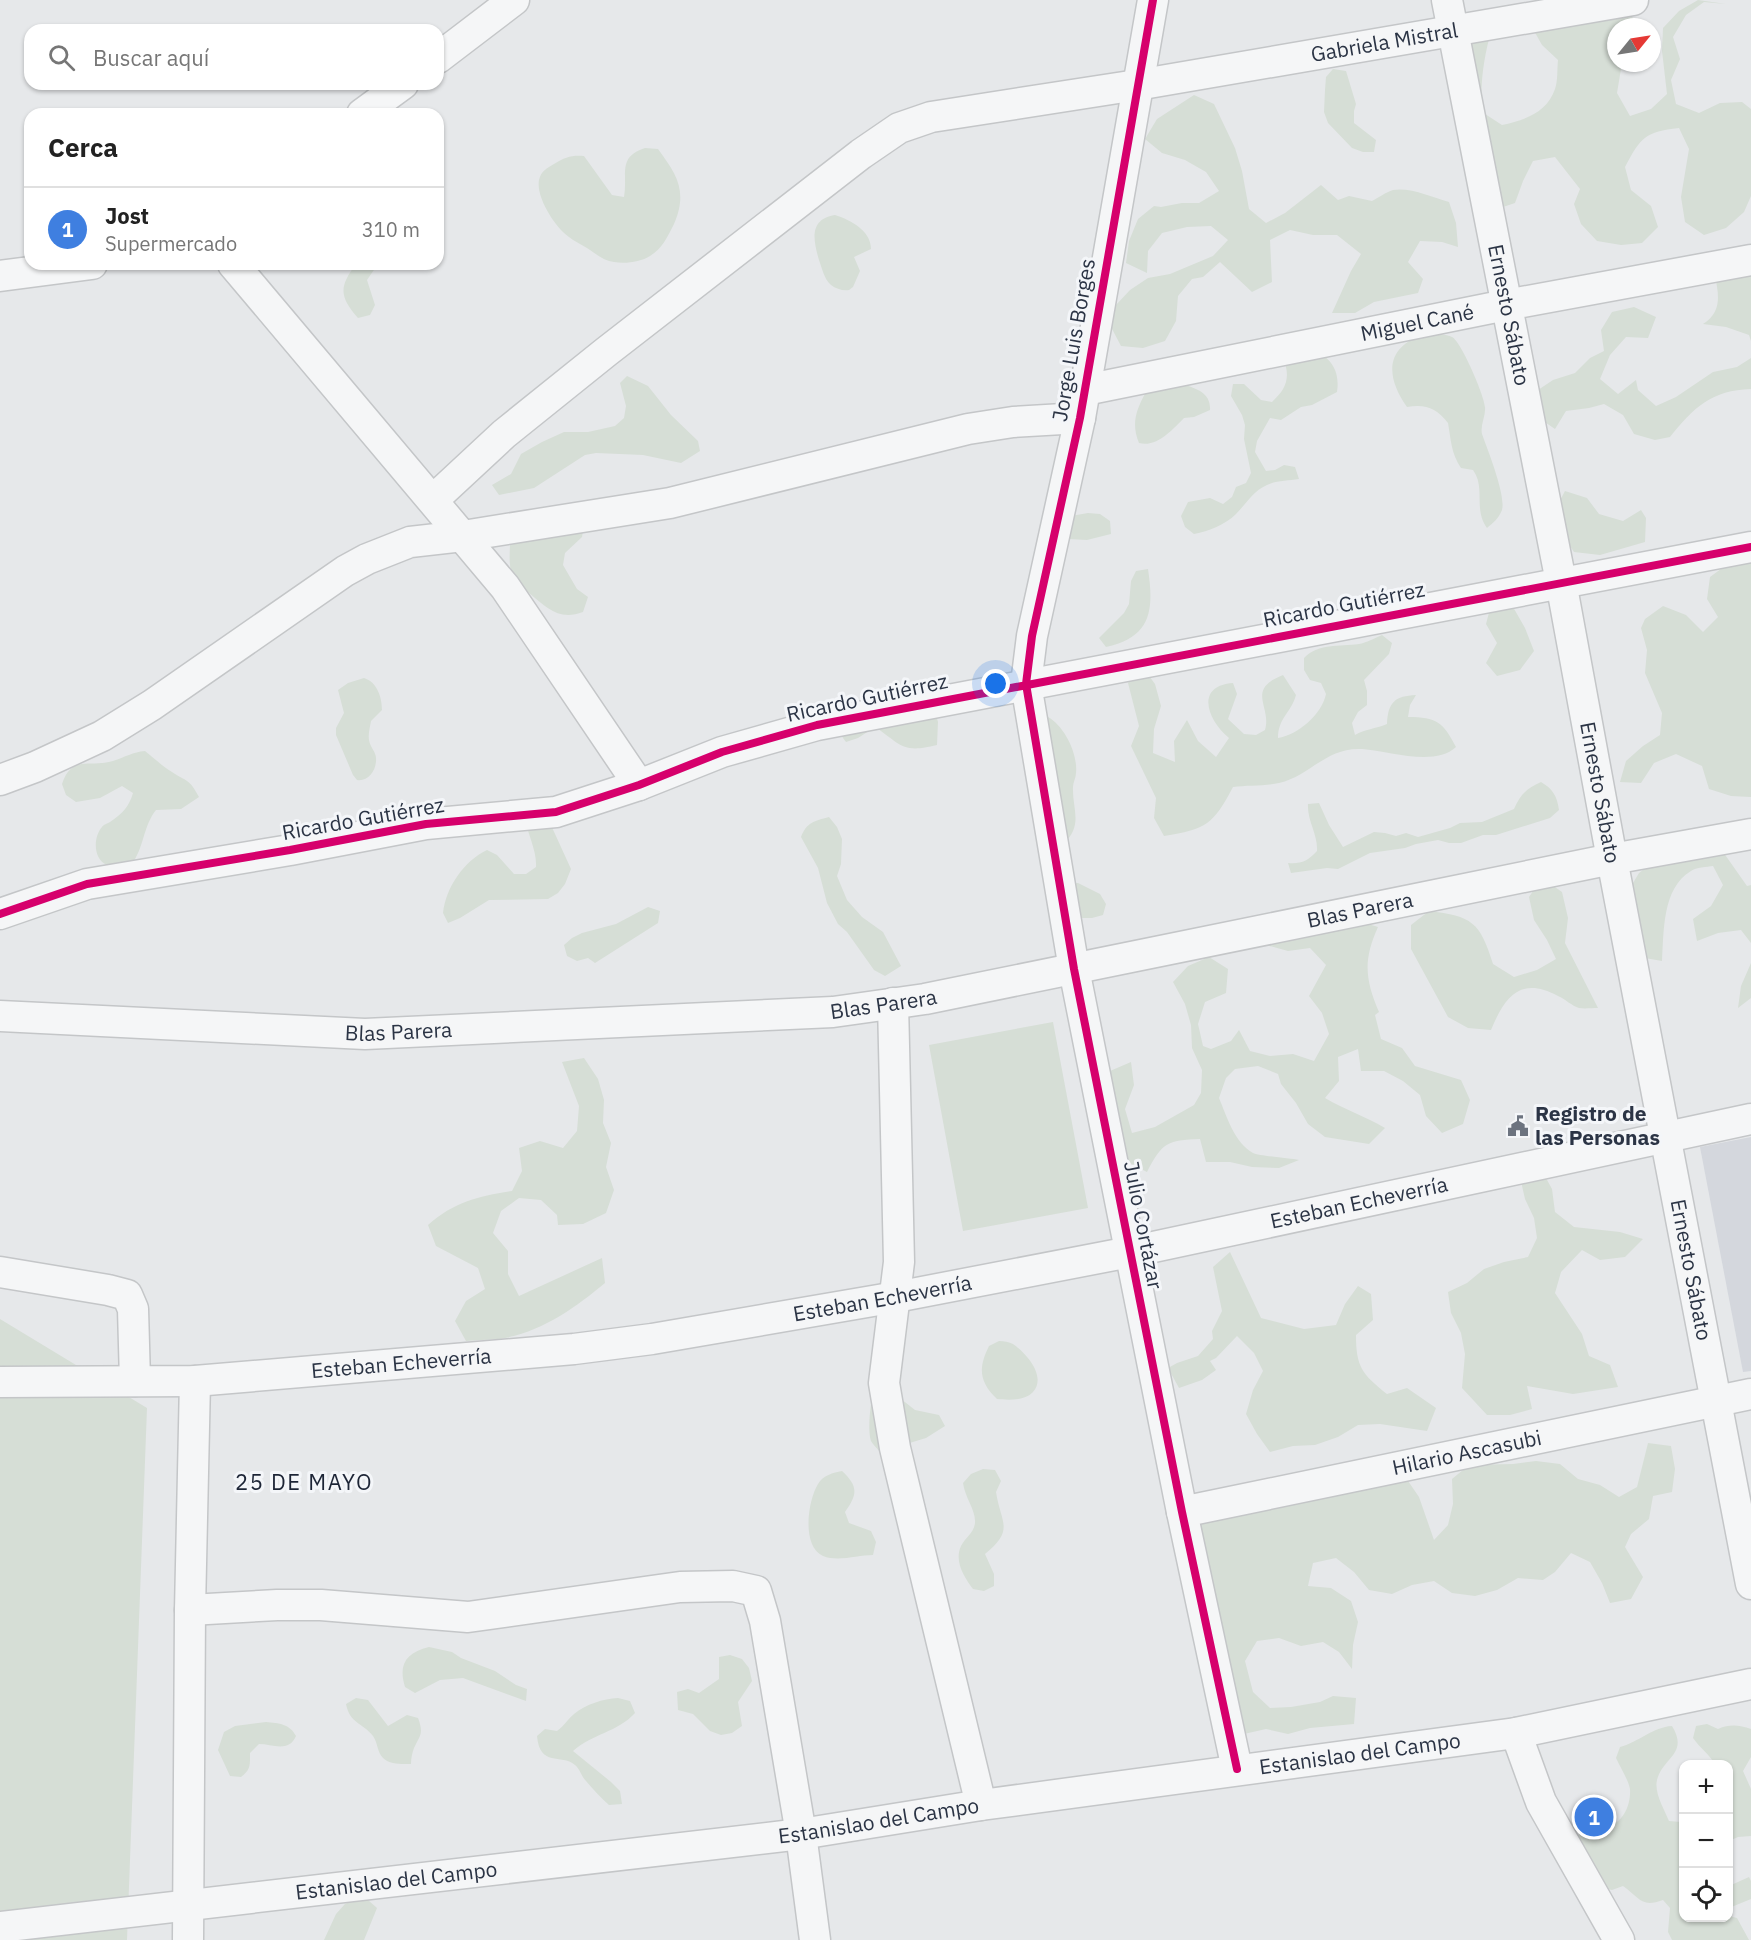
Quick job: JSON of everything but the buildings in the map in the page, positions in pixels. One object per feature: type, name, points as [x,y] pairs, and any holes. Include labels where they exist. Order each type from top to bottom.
[{"type":"street","points":[[444,53],[514,0]]},
{"type":"street","name":"Jorge Luis Borges","points":[[1026,684],[1032,636],[1082,404],[1153,0]]},
{"type":"street","name":"Ernesto Sábato","points":[[1447,0],[1561,582],[1751,1584]]},
{"type":"street","name":"Gabriela Mistral","points":[[433,500],[504,434],[606,352],[861,154],[899,128],[931,117],[1137,85],[1634,0]]},
{"type":"street","points":[[370,108],[395,90]]},
{"type":"street","name":"Miguel Cané","points":[[0,780],[35,767],[102,736],[152,705],[345,571],[367,558],[410,542],[463,536],[670,503],[968,429],[1013,422],[1506,305],[1751,260]]},
{"type":"street","points":[[0,276],[46,270]]},
{"type":"street","points":[[238,270],[505,587],[639,786]]},
{"type":"street","name":"Ricardo Gutiérrez","points":[[0,914],[87,884],[426,825],[556,812],[639,786],[722,752],[806,728],[1026,684],[1751,547]]},
{"type":"street","name":"Julio Cortázar","points":[[1026,684],[1074,969],[1182,1512],[1237,1769]]},
{"type":"street","name":"Blas Parera","points":[[0,1016],[365,1034],[833,1012],[925,999],[1612,859],[1751,834]]},
{"type":"street","points":[[893,1002],[899,1262],[884,1383],[894,1448],[981,1805]]},
{"type":"street","name":"Esteban Echeverría","points":[[0,1382],[195,1381],[574,1348],[652,1339],[896,1297],[1130,1252],[1751,1119]]},
{"type":"street","points":[[0,1272],[108,1290],[127,1296],[133,1309],[135,1381]]},
{"type":"street","points":[[188,1940],[190,1610],[195,1381]]},
{"type":"street","name":"Hilario Ascasubi","points":[[1182,1512],[1751,1394]]},
{"type":"street","points":[[190,1610],[321,1605],[468,1617],[680,1587],[733,1586],[756,1591],[765,1621],[801,1834],[815,1940]]},
{"type":"street","name":"Estanislao del Campo","points":[[0,1927],[801,1834],[981,1805],[1516,1733],[1751,1684]]},
{"type":"street","points":[[1516,1733],[1541,1802],[1619,1940]]},
{"type":"shaded area","points":[[1698,0],[1726,4],[1704,2],[1686,15],[1673,37],[1680,59],[1671,80],[1676,104],[1699,113],[1720,103],[1742,102],[1751,109],[1751,196],[1744,212],[1726,228],[1704,235],[1685,222],[1681,197],[1689,149],[1679,128],[1651,134],[1645,138],[1635,149],[1625,167],[1631,190],[1651,206],[1658,227],[1642,243],[1621,245],[1597,241],[1581,224],[1574,204],[1580,189],[1555,157],[1533,161],[1515,203],[1491,211],[1468,30],[1489,39],[1482,75],[1482,112],[1502,125],[1526,118],[1541,110],[1555,89],[1558,60],[1542,45],[1533,29],[1628,11],[1633,18],[1607,18],[1607,72],[1620,72],[1617,93],[1630,116],[1651,109],[1667,94],[1662,51],[1663,28],[1679,11]]},
{"type":"shaded area","points":[[1333,69],[1346,71],[1356,104],[1354,123],[1376,140],[1374,152],[1363,152],[1352,148],[1328,123],[1324,112],[1326,77]]},
{"type":"shaded area","points":[[1194,95],[1214,104],[1235,148],[1249,209],[1266,223],[1285,213],[1321,185],[1338,200],[1349,196],[1372,201],[1393,190],[1400,189],[1449,202],[1456,223],[1458,247],[1442,242],[1420,241],[1408,262],[1423,279],[1418,293],[1374,302],[1355,313],[1332,313],[1361,254],[1337,235],[1313,235],[1290,230],[1270,240],[1272,282],[1252,292],[1220,262],[1203,277],[1192,279],[1178,296],[1176,321],[1165,341],[1143,348],[1121,346],[1111,327],[1115,306],[1130,290],[1148,278],[1170,274],[1213,256],[1228,240],[1211,226],[1187,227],[1162,233],[1148,251],[1147,273],[1126,263],[1129,241],[1138,219],[1154,206],[1199,203],[1219,191],[1206,172],[1185,160],[1162,153],[1145,139],[1157,119]]},
{"type":"shaded area","points":[[645,148],[658,149],[675,175],[680,202],[674,224],[658,250],[642,260],[618,263],[601,258],[566,235],[559,227],[542,201],[540,177],[547,168],[562,160],[572,156],[584,156],[612,195],[624,197],[627,161],[630,156]]},
{"type":"shaded area","points":[[835,215],[859,227],[870,242],[871,249],[854,257],[860,271],[853,287],[849,290],[837,289],[829,283],[822,270],[815,245],[817,226],[827,217]]},
{"type":"shaded area","points":[[1751,260],[1751,341],[1749,335],[1726,327],[1703,324],[1713,314],[1718,303],[1715,276]]},
{"type":"shaded area","points":[[352,270],[374,270],[367,280],[375,305],[370,315],[358,318],[347,304],[343,291],[346,279]]},
{"type":"shaded area","points":[[1634,307],[1656,317],[1648,338],[1626,337],[1610,355],[1600,379],[1618,394],[1636,380],[1638,390],[1656,406],[1676,397],[1713,372],[1737,367],[1751,358],[1751,389],[1725,393],[1704,402],[1670,437],[1655,440],[1634,434],[1623,415],[1604,404],[1566,411],[1555,429],[1533,414],[1535,392],[1553,380],[1575,373],[1590,358],[1604,351],[1601,330],[1612,312]]},
{"type":"shaded area","points":[[1429,333],[1450,336],[1456,341],[1472,370],[1484,401],[1482,434],[1496,473],[1503,503],[1499,515],[1487,528],[1481,513],[1477,477],[1473,470],[1461,468],[1455,457],[1448,423],[1430,408],[1407,407],[1394,383],[1393,361],[1397,352],[1404,344]]},
{"type":"shaded area","points":[[1306,343],[1326,357],[1334,368],[1338,383],[1337,392],[1312,405],[1301,407],[1281,420],[1270,418],[1257,441],[1255,452],[1266,471],[1275,470],[1284,465],[1295,467],[1299,479],[1275,482],[1262,488],[1227,521],[1194,534],[1185,527],[1181,516],[1188,502],[1210,498],[1223,504],[1232,497],[1236,487],[1246,483],[1251,473],[1244,439],[1245,425],[1231,396],[1233,384],[1244,384],[1261,400],[1272,402],[1287,380],[1285,363]]},
{"type":"shaded area","points":[[627,376],[648,386],[671,415],[698,441],[700,451],[681,463],[643,455],[596,453],[585,455],[534,488],[499,495],[492,485],[511,474],[521,454],[564,432],[588,432],[615,426],[624,418],[626,406],[620,383]]},
{"type":"shaded area","points":[[1183,384],[1206,396],[1210,410],[1194,417],[1184,418],[1170,432],[1152,443],[1139,443],[1135,423],[1146,392]]},
{"type":"shaded area","points":[[1565,491],[1587,498],[1599,514],[1623,521],[1641,510],[1646,518],[1645,542],[1600,555],[1574,552],[1562,534],[1554,512]]},
{"type":"shaded area","points":[[1088,513],[1100,514],[1110,521],[1111,534],[1087,540],[1068,539],[1065,517]]},
{"type":"shaded area","points":[[584,524],[582,537],[565,553],[563,565],[577,589],[588,597],[583,612],[560,614],[542,604],[515,579],[511,572],[510,543]]},
{"type":"shaded area","points":[[1729,563],[1751,563],[1751,797],[1731,796],[1709,789],[1702,766],[1676,754],[1654,763],[1641,783],[1620,782],[1626,761],[1660,735],[1662,713],[1645,673],[1647,650],[1641,628],[1645,619],[1663,606],[1686,615],[1703,632],[1718,617],[1707,599],[1710,577]]},
{"type":"shaded area","points":[[1148,569],[1150,597],[1146,619],[1133,636],[1106,647],[1099,638],[1124,613],[1129,604],[1131,581],[1136,571]]},
{"type":"shaded area","points":[[1492,601],[1513,607],[1534,651],[1520,670],[1497,676],[1486,663],[1497,643],[1486,624]]},
{"type":"shaded area","points":[[1382,635],[1392,643],[1389,654],[1364,680],[1367,705],[1358,712],[1352,723],[1355,735],[1387,724],[1389,710],[1394,702],[1403,697],[1416,695],[1410,705],[1408,717],[1426,718],[1438,723],[1456,747],[1447,753],[1424,757],[1362,749],[1338,752],[1300,774],[1279,783],[1233,787],[1220,810],[1207,823],[1190,831],[1164,836],[1154,818],[1156,798],[1131,746],[1139,726],[1128,683],[1141,665],[1155,684],[1161,706],[1154,729],[1153,753],[1175,762],[1174,741],[1187,720],[1198,741],[1216,757],[1229,738],[1215,723],[1208,705],[1213,690],[1233,683],[1237,694],[1228,719],[1244,734],[1256,735],[1265,730],[1262,693],[1272,681],[1283,675],[1296,695],[1280,725],[1278,738],[1286,736],[1301,728],[1314,716],[1324,702],[1326,694],[1321,683],[1310,680],[1304,670],[1304,658],[1322,648],[1362,643]]},
{"type":"shaded area","points":[[364,678],[369,680],[378,691],[382,710],[371,721],[369,733],[370,743],[376,756],[375,767],[368,777],[357,780],[336,735],[336,728],[344,713],[338,690],[348,683]]},
{"type":"shaded area","points":[[935,711],[938,722],[937,745],[925,748],[902,746],[875,727],[858,738],[846,742],[840,734]]},
{"type":"shaded area","points":[[1048,717],[1054,721],[1069,741],[1076,765],[1073,795],[1076,817],[1073,830],[1063,844],[1039,722]]},
{"type":"shaded area","points":[[145,751],[193,786],[199,797],[181,809],[156,810],[148,823],[139,852],[131,865],[107,865],[102,862],[97,853],[97,836],[103,826],[124,810],[133,793],[122,786],[100,798],[76,802],[66,795],[62,784],[66,775],[77,765],[105,763]]},
{"type":"shaded area","points":[[1541,782],[1549,787],[1558,805],[1559,810],[1550,818],[1461,843],[1438,840],[1370,853],[1338,869],[1327,868],[1291,873],[1288,863],[1304,861],[1317,851],[1308,804],[1319,803],[1343,847],[1374,832],[1396,836],[1406,833],[1418,837],[1460,823],[1482,822],[1514,809],[1524,792]]},
{"type":"shaded area","points":[[829,817],[837,827],[842,839],[841,864],[837,876],[847,900],[862,917],[883,932],[901,966],[885,976],[874,970],[847,932],[838,924],[827,903],[818,868],[801,837],[812,823]]},
{"type":"shaded area","points":[[525,819],[550,823],[571,869],[565,884],[558,893],[548,899],[489,900],[448,923],[443,913],[452,885],[464,868],[479,855],[487,850],[497,855],[514,874],[526,874],[536,867]]},
{"type":"shaded area","points":[[1721,849],[1747,886],[1751,885],[1751,943],[1741,930],[1718,933],[1697,941],[1693,919],[1711,906],[1723,885],[1713,866],[1705,867],[1691,871],[1675,888],[1666,912],[1662,961],[1639,957],[1627,893],[1639,873],[1656,860]]},
{"type":"shaded area","points":[[1542,878],[1562,892],[1568,918],[1565,943],[1598,1008],[1579,1008],[1545,990],[1534,988],[1524,989],[1509,999],[1491,1030],[1468,1028],[1448,1017],[1411,949],[1411,925],[1429,911],[1455,915],[1465,919],[1478,930],[1484,939],[1493,964],[1514,977],[1537,970],[1556,959],[1534,920],[1529,897]]},
{"type":"shaded area","points":[[1078,883],[1100,894],[1106,904],[1103,915],[1080,918],[1067,884]]},
{"type":"shaded area","points":[[648,907],[660,911],[658,923],[595,963],[588,958],[577,961],[567,956],[564,945],[572,938],[616,924]]},
{"type":"shaded area","points":[[1355,920],[1378,927],[1370,950],[1368,970],[1371,989],[1379,1012],[1375,1015],[1381,1039],[1402,1048],[1415,1066],[1461,1080],[1470,1100],[1463,1124],[1442,1133],[1426,1116],[1420,1095],[1403,1081],[1384,1071],[1361,1071],[1358,1049],[1338,1057],[1339,1081],[1325,1098],[1385,1128],[1369,1144],[1325,1137],[1308,1124],[1296,1103],[1281,1084],[1278,1074],[1258,1066],[1235,1069],[1226,1078],[1219,1098],[1228,1121],[1236,1136],[1253,1153],[1299,1160],[1279,1168],[1252,1167],[1230,1162],[1206,1162],[1200,1139],[1180,1140],[1167,1145],[1157,1155],[1147,1172],[1129,1162],[1122,1151],[1115,1129],[1110,1071],[1131,1062],[1134,1085],[1125,1109],[1132,1133],[1155,1127],[1194,1105],[1201,1093],[1202,1070],[1192,1048],[1191,1025],[1185,1004],[1173,982],[1188,966],[1209,957],[1228,969],[1226,993],[1205,1002],[1198,1024],[1203,1046],[1211,1049],[1231,1041],[1239,1030],[1250,1051],[1270,1056],[1293,1054],[1314,1061],[1329,1034],[1322,1013],[1309,996],[1326,965],[1310,948],[1288,951],[1266,945],[1287,933]]},
{"type":"shaded area","points":[[1751,963],[1751,998],[1738,1008],[1741,986]]},
{"type":"shaded area","points":[[1053,1022],[1088,1208],[963,1231],[929,1045]]},
{"type":"shaded area","points":[[584,1058],[598,1079],[604,1100],[603,1123],[611,1143],[606,1167],[614,1190],[606,1213],[583,1224],[558,1225],[557,1215],[541,1200],[519,1198],[501,1211],[493,1233],[508,1251],[508,1274],[519,1296],[602,1258],[605,1283],[556,1319],[528,1332],[498,1339],[466,1341],[455,1321],[466,1301],[485,1289],[478,1268],[436,1246],[428,1225],[457,1205],[512,1191],[522,1171],[519,1148],[540,1141],[563,1148],[577,1131],[579,1106],[562,1062]]},
{"type":"shaded area","points":[[1751,1137],[1751,1371],[1743,1372],[1700,1147]]},
{"type":"shaded area","points":[[1541,1169],[1552,1189],[1555,1212],[1574,1227],[1620,1232],[1643,1239],[1625,1257],[1600,1260],[1582,1250],[1561,1272],[1555,1293],[1582,1334],[1589,1356],[1610,1365],[1618,1387],[1573,1394],[1527,1386],[1532,1409],[1510,1415],[1487,1415],[1462,1388],[1465,1354],[1461,1333],[1451,1313],[1448,1292],[1467,1283],[1484,1269],[1528,1257],[1537,1238],[1534,1218],[1525,1199],[1520,1177]]},
{"type":"shaded area","points":[[1230,1252],[1261,1318],[1304,1329],[1336,1325],[1345,1304],[1358,1286],[1371,1294],[1373,1320],[1356,1335],[1359,1362],[1366,1375],[1387,1394],[1407,1388],[1436,1408],[1427,1431],[1380,1424],[1358,1425],[1338,1437],[1315,1445],[1293,1446],[1270,1452],[1246,1414],[1253,1390],[1263,1371],[1254,1353],[1237,1336],[1216,1358],[1210,1361],[1216,1370],[1202,1380],[1179,1388],[1168,1368],[1198,1356],[1213,1339],[1212,1331],[1222,1311],[1213,1267]]},
{"type":"shaded area","points":[[0,1319],[147,1408],[127,1940],[0,1940]]},
{"type":"shaded area","points":[[999,1341],[1013,1344],[1033,1365],[1038,1379],[1037,1386],[1030,1395],[1016,1399],[997,1399],[987,1387],[982,1374],[983,1361],[989,1346]]},
{"type":"shaded area","points":[[874,1388],[896,1395],[915,1410],[939,1415],[945,1426],[926,1438],[880,1452],[872,1442],[869,1429]]},
{"type":"shaded area","points":[[1648,1443],[1671,1446],[1675,1469],[1672,1492],[1653,1496],[1649,1519],[1631,1534],[1625,1547],[1643,1577],[1631,1599],[1610,1603],[1590,1562],[1571,1553],[1555,1572],[1543,1580],[1518,1578],[1497,1590],[1475,1596],[1452,1593],[1434,1581],[1412,1585],[1392,1594],[1369,1590],[1354,1572],[1336,1558],[1313,1563],[1308,1586],[1331,1588],[1351,1601],[1358,1622],[1353,1645],[1352,1669],[1339,1652],[1323,1642],[1301,1646],[1279,1638],[1257,1641],[1245,1661],[1253,1692],[1270,1708],[1320,1702],[1333,1696],[1356,1698],[1354,1724],[1310,1728],[1288,1734],[1266,1729],[1244,1734],[1190,1526],[1340,1487],[1363,1491],[1383,1479],[1406,1478],[1419,1497],[1434,1540],[1448,1525],[1453,1504],[1452,1479],[1469,1465],[1536,1461],[1560,1464],[1578,1479],[1600,1485],[1619,1497],[1637,1487]]},
{"type":"shaded area","points":[[983,1469],[995,1470],[1001,1481],[996,1492],[1004,1526],[1000,1538],[985,1554],[994,1574],[994,1586],[984,1591],[973,1589],[959,1563],[961,1546],[973,1530],[975,1523],[974,1513],[963,1483],[971,1474]]},
{"type":"shaded area","points":[[842,1471],[851,1481],[854,1490],[852,1500],[845,1512],[849,1523],[871,1531],[876,1542],[873,1555],[829,1558],[816,1551],[812,1543],[808,1522],[814,1491],[823,1478]]},
{"type":"shaded area","points":[[429,1647],[452,1652],[461,1658],[495,1671],[516,1685],[527,1689],[526,1701],[463,1678],[440,1680],[415,1693],[405,1687],[403,1666],[409,1656]]},
{"type":"shaded area","points":[[730,1655],[742,1659],[749,1668],[752,1681],[738,1702],[742,1726],[732,1733],[721,1735],[710,1731],[693,1714],[678,1710],[677,1692],[688,1689],[699,1693],[719,1679],[719,1657]]},
{"type":"shaded area","points":[[356,1698],[368,1700],[388,1726],[407,1715],[418,1718],[421,1734],[413,1750],[411,1764],[393,1763],[383,1758],[373,1736],[353,1719],[348,1711],[346,1704]]},
{"type":"shaded area","points":[[618,1698],[630,1701],[635,1713],[621,1725],[580,1745],[573,1751],[620,1791],[622,1804],[609,1805],[584,1779],[575,1765],[552,1758],[542,1752],[537,1736],[545,1729],[557,1731],[574,1714],[589,1705]]},
{"type":"shaded area","points":[[266,1722],[287,1727],[296,1736],[285,1746],[259,1744],[250,1753],[247,1772],[241,1777],[230,1776],[218,1750],[224,1732],[235,1726]]},
{"type":"shaded area","points":[[1707,1724],[1718,1729],[1734,1726],[1751,1729],[1751,1757],[1743,1771],[1751,1789],[1751,1836],[1733,1839],[1733,1760],[1712,1760],[1693,1738],[1696,1726]]},
{"type":"shaded area","points":[[1672,1726],[1678,1743],[1673,1755],[1660,1772],[1656,1785],[1669,1821],[1679,1822],[1679,1922],[1733,1922],[1733,1917],[1737,1918],[1749,1940],[1672,1940],[1668,1932],[1670,1908],[1663,1900],[1650,1903],[1641,1901],[1623,1886],[1612,1890],[1600,1887],[1572,1839],[1585,1832],[1613,1825],[1622,1817],[1629,1801],[1630,1789],[1616,1758],[1620,1747]]},
{"type":"shaded area","points":[[1749,1877],[1751,1899],[1733,1906],[1733,1884]]},
{"type":"shaded area","points":[[356,1899],[368,1900],[377,1908],[364,1940],[324,1940],[336,1914],[345,1904]]},
{"type":"cycle path","points":[[1153,0],[1080,418],[1032,636],[1026,684],[1074,969],[1182,1512],[1237,1769]]},
{"type":"cycle path","points":[[0,914],[87,884],[290,850],[426,824],[556,812],[639,785],[722,752],[817,725],[1751,547]]},
{"type":"place","name":"Registro de las Personas","points":[[1518,1126]]},
{"type":"place","name":"Jost","points":[[1594,1817]]},
{"type":"district","name":"25 DE MAYO","points":[[304,1482]]}]
